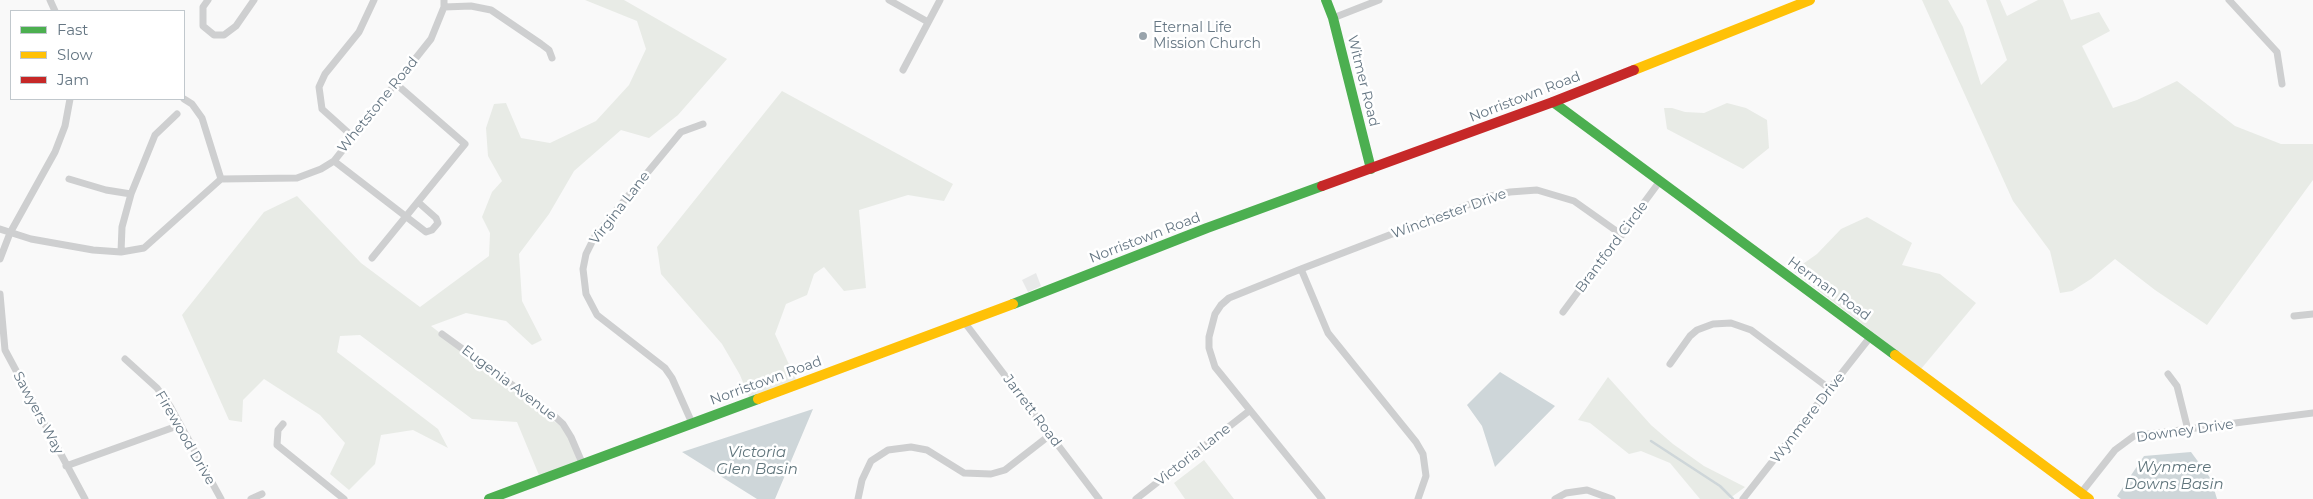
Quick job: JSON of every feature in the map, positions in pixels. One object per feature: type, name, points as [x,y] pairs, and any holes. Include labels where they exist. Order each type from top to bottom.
[{"type":"main road","name":"Witmer Road","points":[[1326,0],[1333,18],[1371,169]]},
{"type":"main road","name":"Norristown Road","points":[[488,499],[965,323],[1207,228],[1552,102],[1810,0]]},
{"type":"main road","name":"Herman Road","points":[[1552,102],[2085,496]]},
{"type":"street","points":[[208,0],[203,7],[203,26],[214,35],[224,35],[236,26],[254,0]]},
{"type":"street","points":[[352,136],[322,108],[320,87],[326,74],[359,32],[374,0]]},
{"type":"street","points":[[889,0],[928,22]]},
{"type":"street","points":[[903,70],[940,0]]},
{"type":"street","points":[[1333,18],[1379,0]]},
{"type":"street","points":[[2229,0],[2277,52],[2282,84]]},
{"type":"street","points":[[444,3],[491,10],[549,50],[552,58]]},
{"type":"street","name":"Whetstone Road","points":[[220,179],[297,178],[310,174],[334,160],[431,40],[444,3]]},
{"type":"street","points":[[372,258],[465,144],[395,83]]},
{"type":"street","points":[[0,260],[10,233],[55,152],[65,126],[70,100]]},
{"type":"street","points":[[0,229],[31,240],[121,252],[144,248],[220,179],[202,118],[192,104],[185,100]]},
{"type":"street","points":[[121,252],[122,227],[131,194],[155,135],[177,114]]},
{"type":"street","name":"Virgina Lane","points":[[692,423],[672,378],[665,368],[597,315],[586,294],[583,269],[586,254],[595,236],[681,132],[703,124]]},
{"type":"street","points":[[334,160],[426,232],[432,230],[438,223],[436,218],[418,202]]},
{"type":"street","points":[[69,178],[106,190],[131,194]]},
{"type":"street","name":"Brantford Circle","points":[[1563,312],[1660,182]]},
{"type":"street","name":"Winchester Drive","points":[[1322,499],[1249,411],[1212,359],[1208,348],[1215,314],[1229,298],[1491,196],[1518,191],[1546,192],[1574,201],[1622,235]]},
{"type":"street","points":[[1301,269],[1328,332],[1416,442],[1423,454],[1426,476],[1418,499]]},
{"type":"street","name":"Sawyers Way","points":[[0,294],[2,350],[85,499]]},
{"type":"street","points":[[2294,316],[2313,314]]},
{"type":"street","name":"Jarrett Road","points":[[965,323],[1099,499]]},
{"type":"street","points":[[1670,364],[1690,336],[1697,330],[1714,324],[1731,323],[1751,330],[1830,389]]},
{"type":"street","name":"Eugenia Avenue","points":[[442,334],[564,424],[583,465]]},
{"type":"street","name":"Wynmere Drive","points":[[1743,499],[1752,490],[1871,336]]},
{"type":"street","name":"Firewood Drive","points":[[125,359],[157,388],[221,499]]},
{"type":"street","points":[[2168,374],[2177,386],[2188,430]]},
{"type":"street","name":"Victoria Lane","points":[[1136,499],[1249,411]]},
{"type":"street","name":"Downey Drive","points":[[2085,496],[2115,450],[2125,441],[2144,435],[2313,413]]},
{"type":"street","points":[[283,424],[278,430],[277,445],[344,499]]},
{"type":"street","points":[[66,466],[180,425]]},
{"type":"street","points":[[858,499],[862,480],[871,461],[888,450],[911,447],[927,450],[964,473],[991,474],[1005,470],[1050,435]]},
{"type":"street","points":[[1555,499],[1566,493],[1587,490],[1612,499]]},
{"type":"street","points":[[251,499],[262,494]]},
{"type":"shaded area","points":[[585,0],[624,0],[727,59],[678,115],[649,138],[621,130],[574,171],[549,214],[519,254],[522,301],[542,340],[532,345],[506,321],[466,313],[431,326],[568,432],[579,466],[541,480],[517,422],[472,419],[360,335],[340,336],[337,352],[438,429],[448,448],[413,430],[381,435],[375,464],[349,490],[330,474],[345,443],[320,415],[264,379],[243,400],[242,422],[229,420],[182,315],[264,212],[297,196],[361,263],[420,307],[489,256],[490,233],[482,217],[492,192],[502,181],[488,156],[486,128],[494,104],[506,103],[521,138],[550,143],[596,121],[629,85],[646,49],[637,21]]},
{"type":"shaded area","points":[[1922,0],[1948,0],[1963,27],[1981,85],[2007,60],[1986,0],[2000,0],[2007,16],[2038,0],[2063,0],[2071,20],[2099,12],[2110,31],[2082,46],[2113,108],[2137,100],[2177,81],[2235,126],[2281,144],[2313,144],[2313,180],[2207,325],[2155,290],[2115,259],[2091,279],[2072,291],[2060,293],[2050,251],[2013,201]]},
{"type":"shaded area","points":[[782,91],[953,184],[944,201],[908,195],[859,210],[866,288],[844,291],[824,267],[814,274],[807,295],[786,304],[775,334],[798,384],[751,402],[740,375],[722,344],[661,274],[657,247]]},
{"type":"shaded area","points":[[1727,103],[1746,108],[1767,120],[1769,148],[1743,169],[1667,129],[1664,108],[1704,113]]},
{"type":"shaded area","points":[[1867,217],[1912,243],[1902,265],[1940,274],[1976,303],[1921,369],[1793,271],[1817,254],[1841,229]]},
{"type":"shaded area","points":[[1036,273],[1041,286],[1028,292],[1022,280]]},
{"type":"shaded area","points":[[1608,377],[1651,425],[1673,444],[1704,466],[1745,487],[1729,499],[1700,499],[1670,463],[1641,451],[1629,454],[1590,423],[1578,420]]},
{"type":"shaded area","points":[[1204,460],[1234,499],[1185,499],[1174,483]]},
{"type":"water","points":[[1500,372],[1555,406],[1495,467],[1482,426],[1467,405]]},
{"type":"water","name":"Victoria Glen Basin","points":[[813,409],[775,499],[757,499],[682,452]]},
{"type":"water","name":"Wynmere Downs Basin","points":[[2191,452],[2211,479],[2217,499],[2121,499],[2117,496],[2144,456]]},
{"type":"waterway","points":[[1651,441],[1720,486],[1733,499]]},
{"type":"traffic: fast","points":[[1326,0],[1333,18],[1371,169]]},
{"type":"traffic: fast","points":[[1553,102],[1895,355]]},
{"type":"traffic: fast","points":[[1013,304],[1207,228],[1322,186]]},
{"type":"traffic: fast","points":[[489,499],[758,399]]},
{"type":"traffic: slow","points":[[1634,70],[1810,0]]},
{"type":"traffic: slow","points":[[758,399],[1013,304]]},
{"type":"traffic: slow","points":[[1895,355],[2089,499]]},
{"type":"traffic: jam","points":[[1322,186],[1553,102],[1634,70]]},
{"type":"place","name":"Eternal Life Mission Church","points":[[1143,36]]}]
